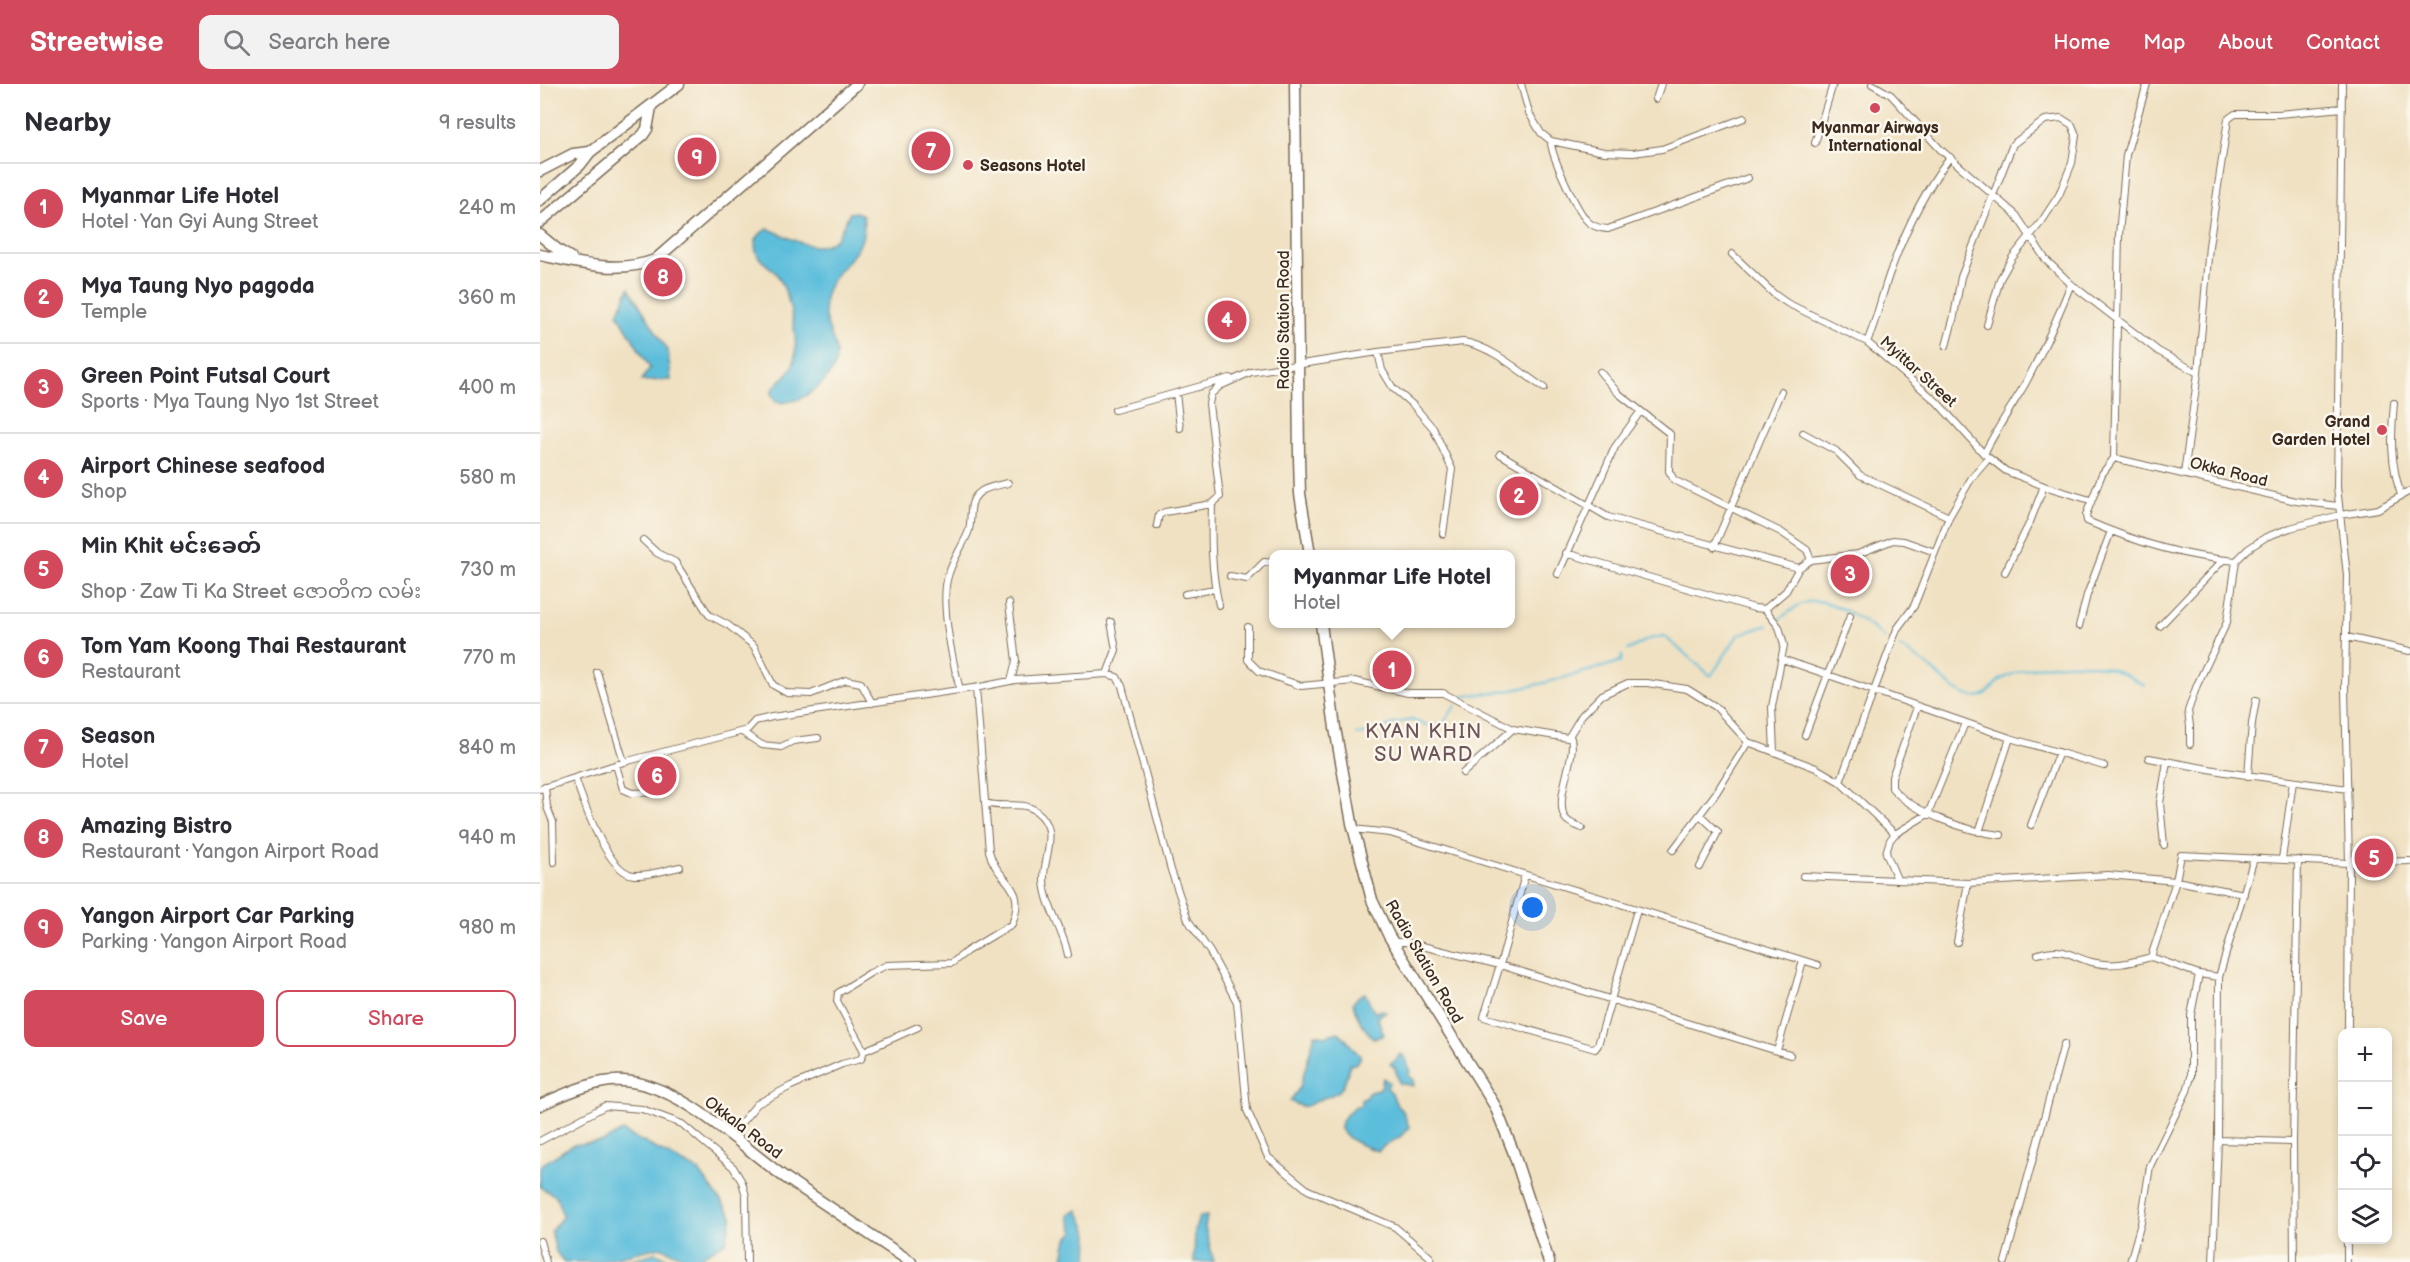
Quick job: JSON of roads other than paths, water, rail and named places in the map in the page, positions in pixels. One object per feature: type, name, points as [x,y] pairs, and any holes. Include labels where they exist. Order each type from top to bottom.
[{"type":"main road","points":[[540,200],[580,165],[590,152],[679,84]]},
{"type":"main road","points":[[540,255],[582,263],[620,266],[655,260],[857,84]]},
{"type":"main road","name":"Radio Station Road","points":[[1295,84],[1300,494],[1309,550]]},
{"type":"main road","points":[[540,222],[643,135],[647,129],[651,106]]},
{"type":"main road","points":[[540,171],[573,154],[590,152]]},
{"type":"main road","points":[[540,235],[558,250],[582,263]]},
{"type":"main road","name":"Radio Station Road","points":[[1322,628],[1353,829],[1372,900],[1393,942],[1495,1106],[1513,1150],[1549,1262]]},
{"type":"main road","name":"Okkala Road","points":[[540,1105],[601,1083],[623,1081],[662,1092],[687,1104],[784,1176],[911,1262]]},
{"type":"street","points":[[1521,84],[1529,113],[1541,133],[1551,141],[1604,152],[1633,153],[1662,149],[1744,118]]},
{"type":"street","points":[[1656,99],[1661,84]]},
{"type":"street","points":[[1815,143],[1833,84]]},
{"type":"street","points":[[1872,84],[1891,95],[1940,149],[2016,215],[2046,260],[2071,284],[2158,351],[2198,373]]},
{"type":"street","points":[[2147,84],[2126,155],[2116,318],[2114,458],[2102,474],[2090,500],[2086,515],[2087,521],[2111,531],[2207,559],[2236,561]]},
{"type":"street","points":[[2342,84],[2338,506],[2347,575],[2345,689],[2349,862],[2348,1028]]},
{"type":"street","points":[[2184,474],[2198,373],[2209,246],[2228,119],[2235,114],[2278,114],[2342,108]]},
{"type":"street","points":[[1946,346],[1961,277],[2013,144],[2045,120],[2061,118],[2072,125],[2076,135],[2072,163],[2059,195],[2042,221],[2012,258],[2000,279],[1987,325]]},
{"type":"street","points":[[1551,141],[1551,153],[1584,218],[1600,229],[1608,230],[1748,178]]},
{"type":"street","points":[[1867,342],[1899,250],[1933,180],[1950,158]]},
{"type":"street","name":"Myittar Street","points":[[1732,254],[1774,294],[1787,303],[1867,342],[1937,402],[1987,456],[2006,471],[2090,500]]},
{"type":"street","points":[[1840,782],[1897,629],[1914,606],[1949,517],[1987,456],[1997,426],[2029,375],[2071,284]]},
{"type":"street","points":[[1157,525],[1159,515],[1165,512],[1212,504],[1220,497],[1209,404],[1211,394],[1220,386],[1251,372],[1378,352],[1463,342],[1475,343],[1544,388]]},
{"type":"street","points":[[1378,352],[1382,370],[1393,388],[1413,405],[1432,428],[1452,469],[1443,534]]},
{"type":"street","points":[[1600,372],[1618,393],[1670,434],[1669,471],[1674,480],[1781,532],[1807,549],[1812,560]]},
{"type":"street","points":[[1115,410],[1240,377]]},
{"type":"street","points":[[1714,547],[1781,391]]},
{"type":"street","points":[[1176,393],[1180,428]]},
{"type":"street","points":[[2394,403],[2390,442],[2396,481],[2401,495]]},
{"type":"street","points":[[1558,574],[1615,447],[1640,412]]},
{"type":"street","points":[[1803,433],[1836,451],[1860,475],[1949,517]]},
{"type":"street","points":[[1500,454],[1608,517],[1799,568]]},
{"type":"street","name":"Okka Road","points":[[2114,458],[2296,501],[2338,506]]},
{"type":"street","points":[[960,690],[949,636],[947,580],[954,557],[968,533],[975,495],[980,490],[1008,483]]},
{"type":"street","points":[[2005,572],[2030,522],[2044,486]]},
{"type":"street","points":[[2190,744],[2188,711],[2197,685],[2227,622],[2236,561],[2248,549],[2266,537],[2340,515],[2378,509],[2410,491]]},
{"type":"street","points":[[1212,504],[1211,543],[1215,589],[1219,605]]},
{"type":"street","points":[[2079,626],[2087,596],[2111,531]]},
{"type":"street","points":[[643,540],[657,553],[675,562],[709,615],[728,625],[754,646],[773,685],[787,693],[811,694],[846,680],[861,683],[872,702]]},
{"type":"street","points":[[1566,553],[1754,608],[1765,609],[1786,591],[1799,568],[1812,560],[1858,554],[1893,540],[1904,541],[1935,552]]},
{"type":"street","points":[[2160,626],[2223,560]]},
{"type":"street","points":[[1230,576],[1246,579],[1264,562],[1269,562]]},
{"type":"street","points":[[1185,594],[1215,589]]},
{"type":"street","points":[[1009,603],[1016,661],[1011,681]]},
{"type":"street","points":[[1765,609],[1779,627],[1784,645],[1772,707],[1774,752]]},
{"type":"street","points":[[1805,735],[1850,616]]},
{"type":"street","points":[[1107,674],[1116,650],[1111,622]]},
{"type":"street","points":[[1248,627],[1248,660],[1259,671],[1301,686],[1354,681],[1408,693],[1443,693],[1512,729],[1570,736]]},
{"type":"street","points":[[2346,637],[2410,651]]},
{"type":"street","points":[[1782,659],[2010,738],[2104,766]]},
{"type":"street","points":[[597,672],[624,762]]},
{"type":"street","points":[[554,862],[553,822],[542,788],[624,762],[742,732],[755,721],[772,717],[1011,681],[1107,674],[1117,677],[1122,686],[1171,870],[1188,920],[1210,952],[1237,1002],[1247,1110],[1268,1157],[1308,1190],[1395,1227],[1430,1257],[1432,1262]]},
{"type":"street","points":[[1582,828],[1570,823],[1564,813],[1564,785],[1572,744],[1570,736],[1582,715],[1602,695],[1628,683],[1647,683],[1687,689],[1716,707],[1748,742],[1816,768],[1840,782],[1895,834]]},
{"type":"street","points":[[864,1052],[840,1009],[837,1001],[838,993],[887,965],[952,963],[967,951],[1012,924],[1016,892],[993,866],[986,830],[986,803],[976,688]]},
{"type":"street","points":[[2248,776],[2256,700]]},
{"type":"street","points":[[1917,707],[1891,784],[1896,792],[1928,814],[1978,832],[2001,835]]},
{"type":"street","points":[[1897,879],[1886,853],[1890,840],[1895,834],[1928,814],[1965,723]]},
{"type":"street","points":[[1463,773],[1512,729]]},
{"type":"street","points":[[742,732],[762,745],[781,747],[793,741],[818,738]]},
{"type":"street","points":[[1978,832],[2010,738]]},
{"type":"street","points":[[1673,850],[1716,794],[1748,742]]},
{"type":"street","points":[[2031,825],[2059,752]]},
{"type":"street","points":[[2150,758],[2248,776],[2348,789]]},
{"type":"street","points":[[2164,845],[2160,803],[2168,762]]},
{"type":"street","points":[[616,765],[623,789],[632,793],[658,792]]},
{"type":"street","points":[[575,778],[590,821],[618,868],[631,875],[680,867]]},
{"type":"street","points":[[2282,859],[2293,782]]},
{"type":"street","points":[[986,803],[994,806],[1025,806],[1035,810],[1047,825],[1051,837],[1044,876],[1046,891],[1049,904],[1062,931],[1068,955]]},
{"type":"street","points":[[1700,815],[1718,832],[1700,867]]},
{"type":"street","points":[[1353,829],[1390,833],[1818,965]]},
{"type":"street","points":[[2151,957],[2176,881],[2181,855],[2349,862],[2410,861]]},
{"type":"street","points":[[2213,1262],[2218,1140],[2219,977],[2254,858]]},
{"type":"street","points":[[2294,1262],[2293,1142],[2298,860]]},
{"type":"street","points":[[1524,875],[1484,1017],[1595,1049],[1637,910]]},
{"type":"street","points":[[1803,876],[1968,883],[2108,875],[2176,881],[2244,894]]},
{"type":"street","points":[[1957,942],[1968,883]]},
{"type":"street","points":[[1393,942],[1406,942],[1500,965],[1790,1054]]},
{"type":"street","points":[[2038,954],[2056,949],[2096,963],[2113,965],[2128,964],[2151,957],[2199,974],[2219,977]]},
{"type":"street","points":[[1776,1051],[1803,961]]},
{"type":"street","points":[[2130,1262],[2150,1167],[2187,1090],[2190,1077],[2191,1015],[2199,974]]},
{"type":"street","points":[[731,1136],[757,1104],[791,1086],[861,1059],[864,1052],[918,1026]]},
{"type":"street","points":[[2005,1262],[2064,1044]]},
{"type":"street","points":[[540,1141],[605,1106],[642,1109],[681,1124],[733,1167],[742,1182],[746,1196],[747,1262]]},
{"type":"street","points":[[2218,1140],[2293,1142]]},
{"type":"street","points":[[540,1241],[546,1262]]},
{"type":"street","points":[[2347,1244],[2347,1262]]},
{"type":"water","points":[[856,212],[863,215],[864,229],[861,240],[857,249],[832,281],[824,306],[834,342],[835,364],[828,376],[810,393],[791,401],[776,402],[771,393],[794,363],[795,336],[784,288],[774,271],[757,255],[756,240],[768,229],[811,246],[828,244],[836,238],[850,213]]},
{"type":"water","points":[[629,288],[668,351],[671,380],[641,381],[650,368],[618,314]]},
{"type":"water","points":[[1365,993],[1375,1013],[1381,1010],[1386,1012],[1378,1019],[1384,1035],[1374,1039],[1361,1023],[1353,1003]]},
{"type":"water","points":[[1338,1032],[1360,1055],[1360,1059],[1355,1064],[1350,1064],[1342,1088],[1307,1106],[1300,1106],[1290,1101],[1300,1087],[1315,1034],[1325,1036]]},
{"type":"water","points":[[1400,1054],[1405,1057],[1410,1072],[1408,1075],[1413,1080],[1414,1086],[1399,1083],[1395,1068],[1390,1064]]},
{"type":"water","points":[[1383,1078],[1389,1082],[1387,1088],[1392,1093],[1397,1106],[1403,1111],[1409,1127],[1400,1137],[1379,1151],[1362,1145],[1345,1135],[1340,1127],[1349,1111],[1361,1105],[1361,1099],[1366,1098],[1368,1093],[1381,1088]]},
{"type":"water","points":[[622,1131],[699,1171],[732,1216],[726,1242],[694,1261],[660,1247],[596,1262],[564,1262],[556,1252],[551,1231],[563,1216],[556,1196],[540,1187],[540,1166],[572,1145],[604,1141]]},
{"type":"water","points":[[1078,1210],[1089,1234],[1088,1262],[1065,1262],[1063,1258],[1067,1239],[1074,1232],[1068,1215]]},
{"type":"water","points":[[1207,1216],[1205,1227],[1214,1262],[1194,1262],[1195,1230],[1199,1217]]},
{"type":"water","points":[[655,1253],[666,1257],[670,1262],[622,1262]]},
{"type":"waterway","points":[[1778,620],[1801,604],[1812,601],[1823,602],[1846,611],[1885,638]]},
{"type":"waterway","points":[[1628,650],[1649,639],[1664,636],[1711,676],[1738,635],[1768,625]]},
{"type":"waterway","points":[[1900,647],[1927,665],[1956,690],[1970,696],[1981,696],[1999,681],[2028,669],[2060,664],[2107,668],[2144,685]]},
{"type":"waterway","points":[[1462,697],[1513,690],[1552,681],[1616,663],[1621,661],[1622,655]]},
{"type":"waterway","points":[[1357,735],[1375,732],[1393,724],[1411,720],[1434,727],[1443,724],[1456,705]]},
{"type":"place","name":"Myanmar Airways International","points":[[1875,108]]},
{"type":"place","name":"Season","points":[[931,151]]},
{"type":"place","name":"Yangon Airport Car Parking","points":[[697,157]]},
{"type":"place","name":"Seasons Hotel","points":[[968,165]]},
{"type":"place","name":"Amazing Bistro","points":[[663,277]]},
{"type":"place","name":"Airport Chinese seafood","points":[[1227,320]]},
{"type":"place","name":"Grand Garden Hotel","points":[[2382,430]]},
{"type":"place","name":"Mya Taung Nyo pagoda","points":[[1519,496]]},
{"type":"place","name":"Green Point Futsal Court","points":[[1850,574]]},
{"type":"place","name":"Myanmar Life Hotel","points":[[1392,670]]},
{"type":"place","name":"Tom Yam Koong Thai Restaurant","points":[[657,776]]},
{"type":"place","name":"Min Khit မင်းခေတ်","points":[[2374,858]]},
{"type":"district","name":"KYAN KHIN SU WARD","points":[[1424,742]]}]
